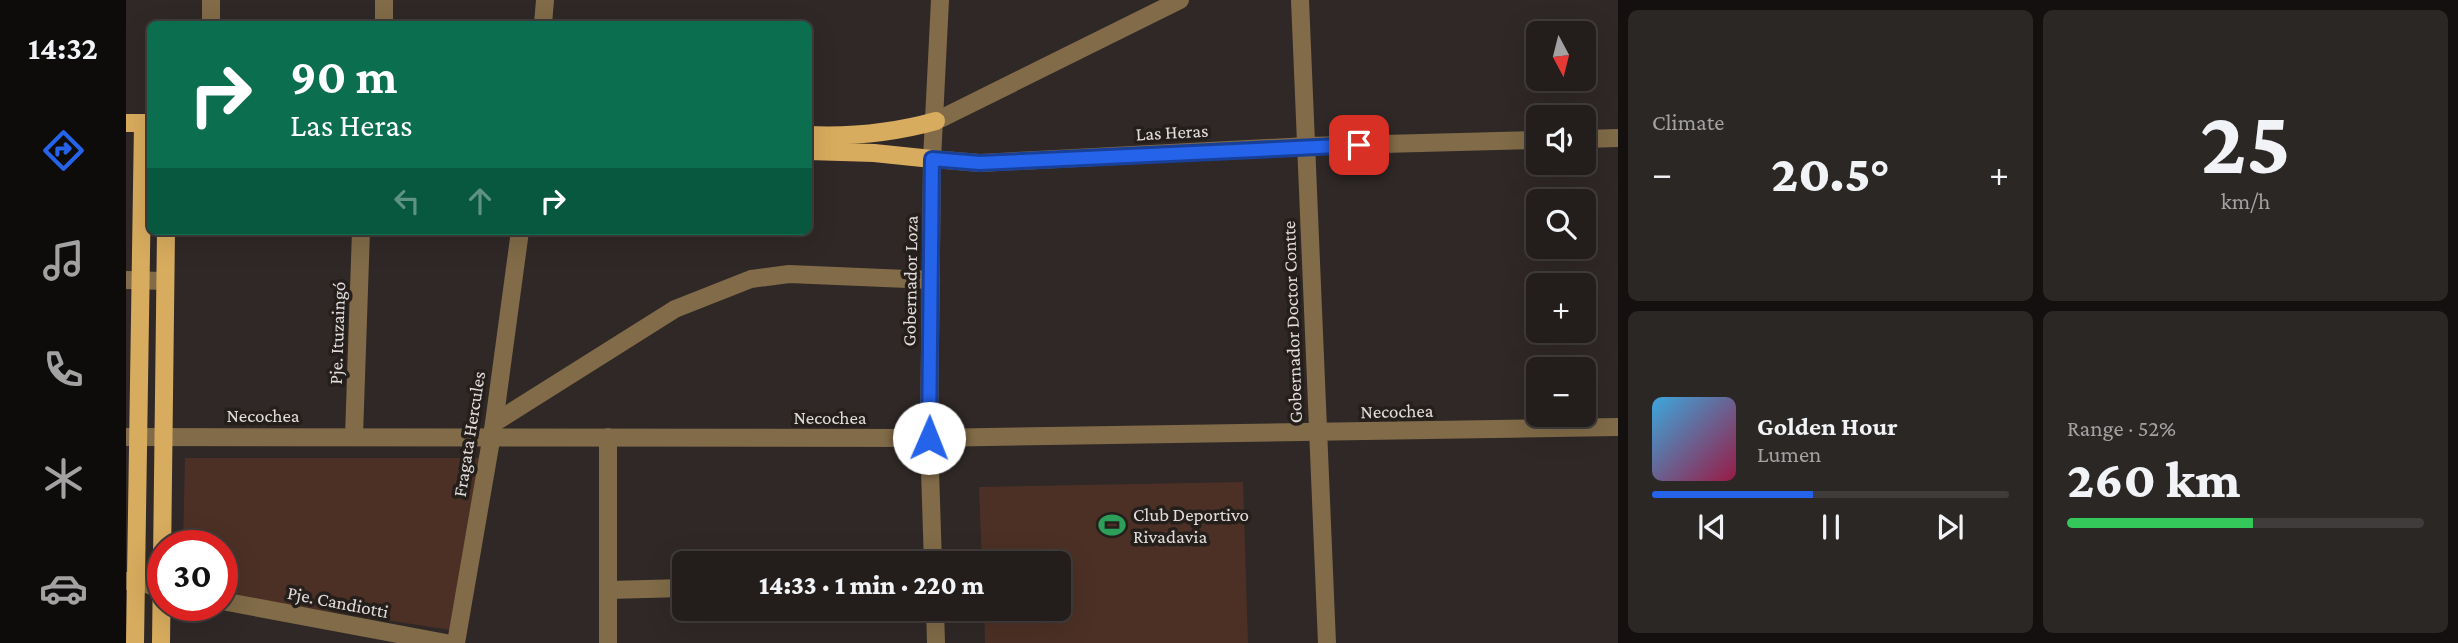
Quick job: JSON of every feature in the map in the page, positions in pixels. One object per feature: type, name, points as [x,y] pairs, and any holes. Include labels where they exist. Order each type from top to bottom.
[{"type":"main road","points":[[812,135],[848,136],[900,131],[936,121]]},
{"type":"main road","points":[[135,643],[131,580],[134,281],[140,123]]},
{"type":"main road","name":"Las Heras","points":[[812,151],[874,153],[932,159]]},
{"type":"main road","points":[[162,530],[166,235]]},
{"type":"main road","points":[[161,621],[161,643]]},
{"type":"street","points":[[211,0],[211,21]]},
{"type":"street","points":[[384,0],[384,21]]},
{"type":"street","points":[[543,21],[545,0]]},
{"type":"street","name":"Gobernador Loza","points":[[933,551],[929,438],[932,159],[940,0]]},
{"type":"street","points":[[936,121],[1180,0]]},
{"type":"street","name":"Gobernador Doctor Contte","points":[[1300,0],[1327,643]]},
{"type":"street","points":[[1596,139],[1618,138]]},
{"type":"street","name":"Las Heras","points":[[932,159],[980,163],[1307,146],[1526,140]]},
{"type":"street","name":"Pje. Ituzaingó","points":[[355,436],[361,235]]},
{"type":"street","name":"Fragata Hercules","points":[[456,643],[492,430],[519,235]]},
{"type":"street","points":[[492,430],[675,309],[751,279],[789,274],[931,280]]},
{"type":"street","points":[[134,281],[165,281]]},
{"type":"street","name":"Necochea","points":[[133,436],[355,436],[492,430],[608,437],[929,438],[1317,434],[1618,427]]},
{"type":"street","points":[[608,437],[608,643]]},
{"type":"street","points":[[608,590],[672,588]]},
{"type":"street","name":"Pje. Candiotti","points":[[238,604],[446,643]]},
{"type":"street","points":[[935,621],[936,643]]},
{"type":"shaded area","points":[[185,458],[479,458],[451,630],[238,597],[238,530],[183,530]]},
{"type":"shaded area","name":"Club Deportivo Rivadavia","points":[[1243,482],[1248,643],[985,643],[984,621],[1071,621],[1071,551],[982,551],[979,487]]},
{"type":"place","name":"Club Deportivo Rivadavia","points":[[1112,525]]},
{"type":"route","points":[[929,438],[932,159],[980,163],[1359,145]]}]
